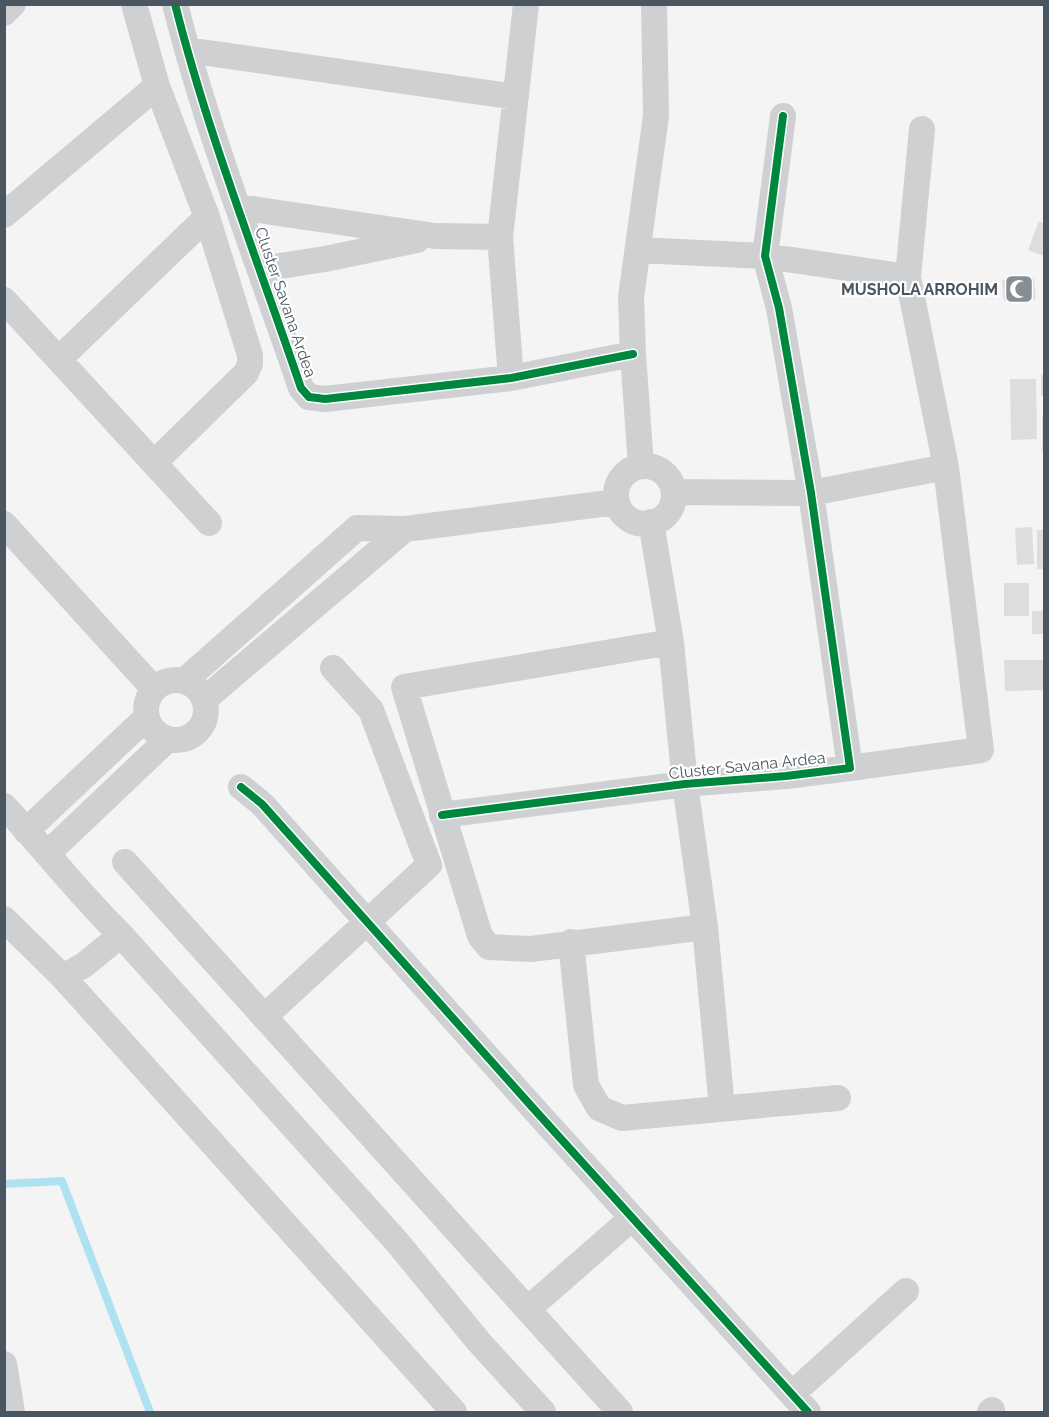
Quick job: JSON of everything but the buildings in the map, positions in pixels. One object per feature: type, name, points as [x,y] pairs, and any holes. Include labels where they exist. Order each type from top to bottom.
[{"type":"street","points":[[4,13],[13,4]]},
{"type":"street","points":[[134,4],[157,86],[207,217],[250,355],[250,364],[246,373],[154,463]]},
{"type":"street","name":"Cluster Savana Ardea","points":[[175,4],[187,50],[238,207],[301,388],[309,397],[325,399],[511,378],[633,354]]},
{"type":"street","points":[[511,378],[500,237],[526,4]]},
{"type":"street","points":[[641,466],[631,297],[656,116],[654,4]]},
{"type":"street","points":[[187,50],[516,97]]},
{"type":"street","points":[[4,215],[157,86]]},
{"type":"street","name":"Cluster Savana Ardea","points":[[783,116],[765,256],[779,308],[811,493],[850,768]]},
{"type":"street","name":"Cluster Savana Ardea","points":[[442,815],[685,784],[786,776],[981,750],[946,467],[908,277],[921,129]]},
{"type":"street","name":"Cluster Savana Ardea","points":[[238,207],[435,236],[500,237]]},
{"type":"street","points":[[59,359],[207,217]]},
{"type":"street","name":"Cluster Savana Ardea","points":[[261,269],[325,259],[435,236]]},
{"type":"street","points":[[638,250],[765,256],[908,277]]},
{"type":"street","points":[[4,300],[209,523]]},
{"type":"street","points":[[641,466],[660,469],[667,475],[674,492],[672,507],[656,522],[640,523],[632,520],[621,510],[617,502],[616,493],[624,475],[641,466]]},
{"type":"street","points":[[674,492],[811,493],[946,467]]},
{"type":"street","points":[[184,681],[357,528],[405,529],[617,502]]},
{"type":"street","name":"Cluster Savana Ardea","points":[[651,522],[671,642],[685,784],[705,927],[722,1108]]},
{"type":"street","points":[[4,524],[154,689]]},
{"type":"street","points":[[205,699],[405,529]]},
{"type":"street","points":[[671,642],[404,687],[480,936],[489,946],[531,949],[570,942],[705,927]]},
{"type":"street","points":[[264,1017],[429,865],[371,710],[333,668]]},
{"type":"street","points":[[171,680],[184,681],[196,686],[205,699],[206,718],[195,734],[187,738],[168,738],[158,734],[151,727],[146,707],[148,697],[154,689],[171,680]]},
{"type":"street","points":[[26,831],[147,717]]},
{"type":"street","points":[[47,854],[168,738]]},
{"type":"street","points":[[241,787],[262,804],[800,1403],[906,1291]]},
{"type":"street","points":[[4,806],[88,903],[121,935],[397,1242],[479,1342],[543,1413]]},
{"type":"street","points":[[125,862],[620,1413]]},
{"type":"street","points":[[4,919],[63,977],[454,1413]]},
{"type":"street","points":[[63,977],[84,965],[121,935]]},
{"type":"street","points":[[570,942],[586,1085],[599,1108],[622,1118],[838,1098]]},
{"type":"street","points":[[528,1309],[632,1218]]},
{"type":"street","points":[[4,1364],[12,1413]]},
{"type":"waterway","points":[[4,1184],[62,1181],[150,1412]]},
{"type":"cycle path","points":[[175,4],[188,53],[234,198],[301,388],[309,397],[325,399],[511,378],[633,354]]},
{"type":"cycle path","points":[[442,815],[685,784],[850,768],[811,493],[779,308],[765,256],[783,116]]},
{"type":"cycle path","points":[[241,787],[262,804],[808,1412]]},
{"type":"place","name":"MUSHOLA ARROHIM","points":[[1019,289]]}]
